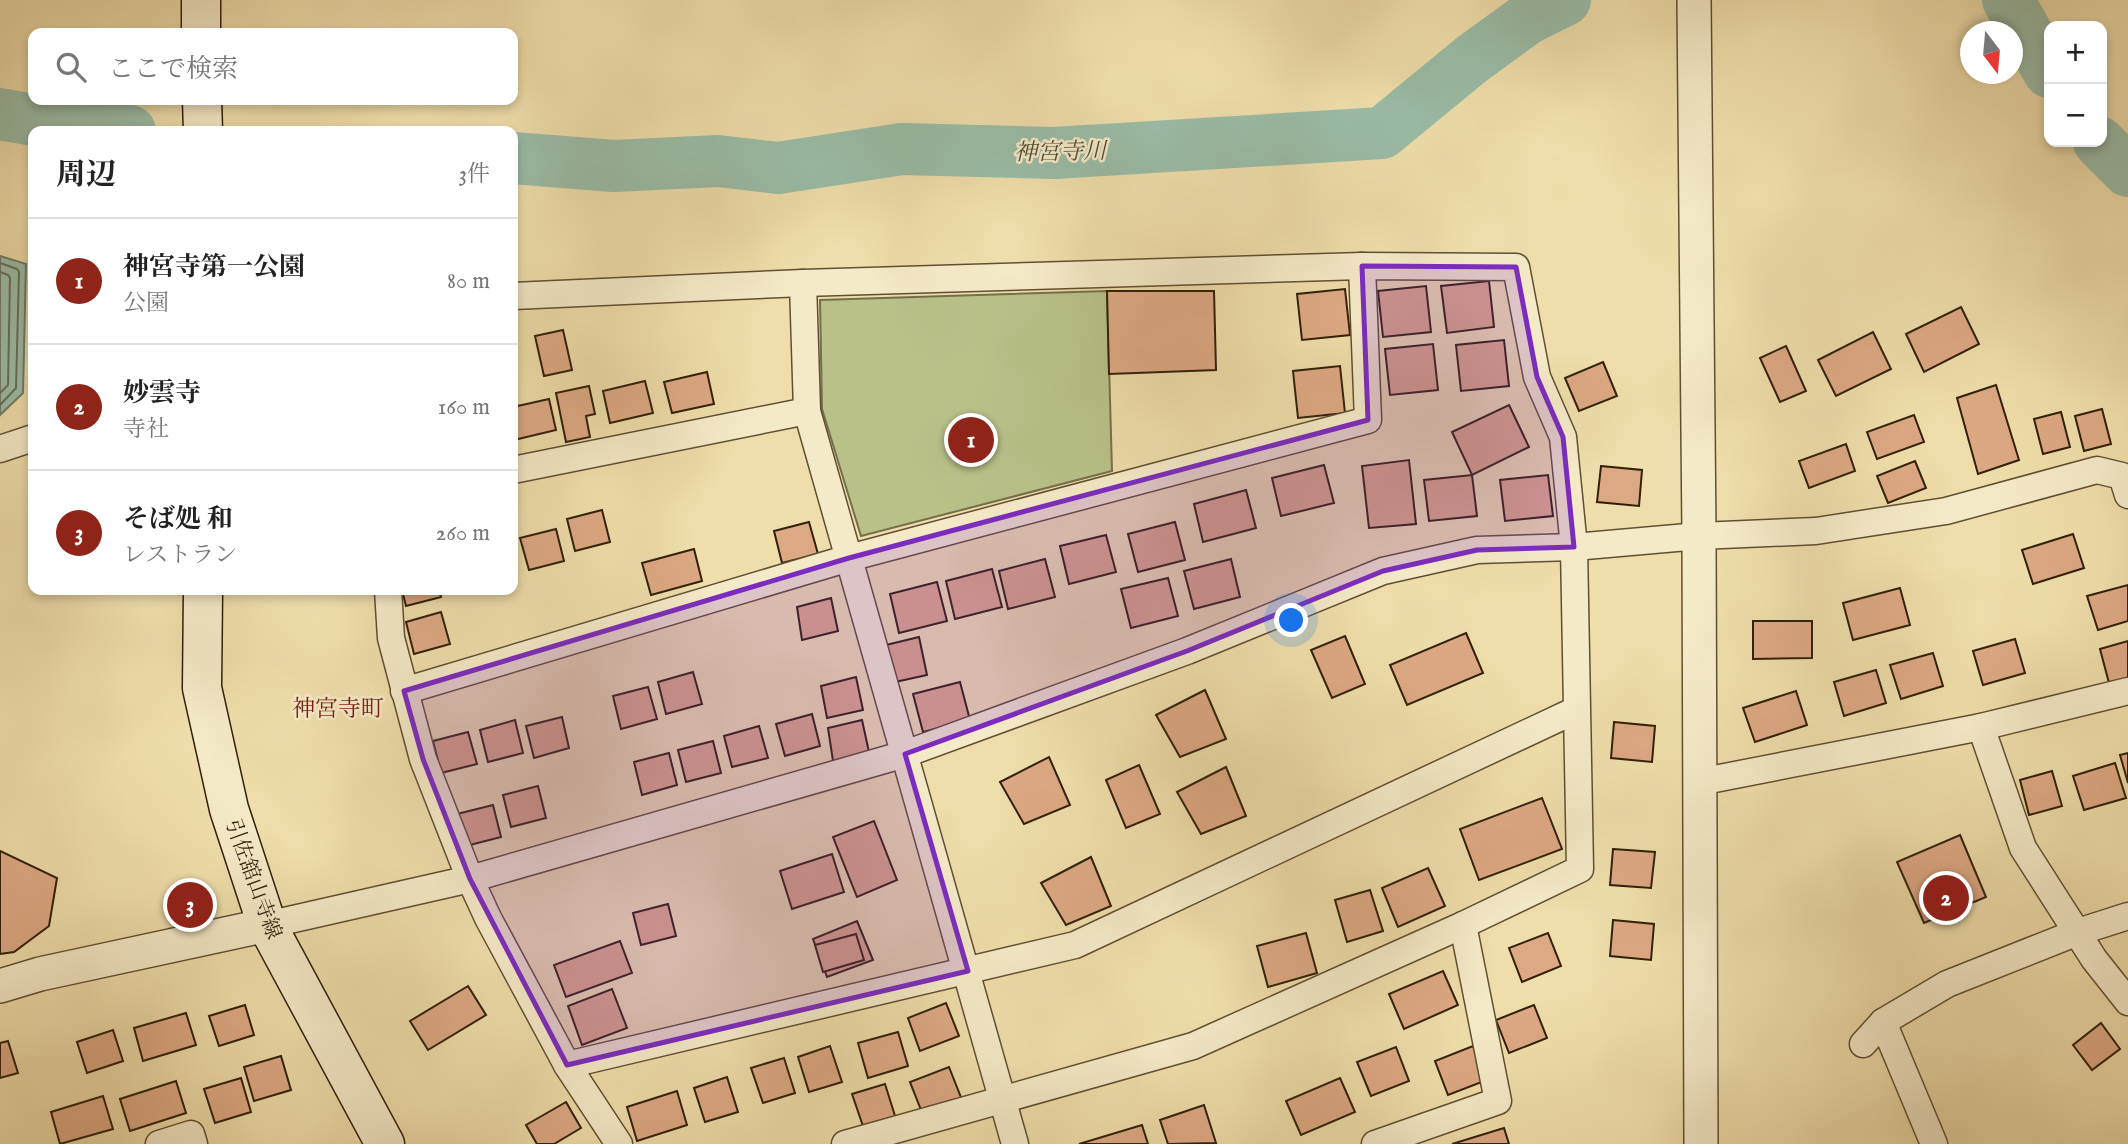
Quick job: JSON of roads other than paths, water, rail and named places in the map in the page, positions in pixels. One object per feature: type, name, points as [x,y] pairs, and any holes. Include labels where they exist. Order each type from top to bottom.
[{"type":"main road","points":[[202,105],[203,126]]},
{"type":"main road","name":"引佐舘山寺線","points":[[203,595],[202,688],[229,809],[267,925],[386,1144]]},
{"type":"street","points":[[1694,0],[1701,1144]]},
{"type":"street","points":[[404,691],[849,558],[1368,420],[1362,265]]},
{"type":"street","points":[[518,296],[803,283],[1362,265],[1516,267],[1537,377],[1563,437],[1574,547],[1580,869],[1463,925],[1193,1046],[845,1144]]},
{"type":"street","points":[[803,283],[807,411],[1016,1144]]},
{"type":"street","points":[[518,469],[807,411]]},
{"type":"street","points":[[0,449],[28,440]]},
{"type":"street","points":[[0,986],[40,974],[470,879],[905,754],[1187,651],[1383,571],[1477,550],[1574,547],[1699,536],[1816,531],[1946,511],[2097,470],[2122,476],[2128,495]]},
{"type":"street","points":[[387,595],[391,638],[423,759],[470,879],[488,918],[568,1065],[619,1144]]},
{"type":"street","points":[[1699,782],[1980,727],[2128,691]]},
{"type":"street","points":[[568,1065],[1075,945],[1576,710]]},
{"type":"street","points":[[1980,727],[2023,848],[2094,959],[2128,1002]]},
{"type":"street","points":[[1863,1044],[1883,1023],[1947,984],[2078,932],[2128,916]]},
{"type":"street","points":[[1375,1144],[1498,1101],[1463,925]]},
{"type":"street","points":[[1883,1023],[1934,1144]]},
{"type":"street","points":[[159,1144],[191,1134],[194,1144]]},
{"type":"water","points":[[0,256],[26,264],[23,393],[0,415]]},
{"type":"waterway","name":"神宮寺川","points":[[518,158],[614,166],[718,161],[778,168],[902,149],[1054,153],[1382,133],[1472,59],[1527,19],[1565,0]]},
{"type":"waterway","name":"神宮寺川","points":[[2008,0],[2044,63]]},
{"type":"waterway","name":"神宮寺川","points":[[0,114],[68,126]]},
{"type":"waterway","name":"神宮寺川","points":[[2104,147],[2128,171]]},
{"type":"place","name":"神宮寺第一公園","points":[[971,440]]},
{"type":"place","name":"妙雲寺","points":[[1946,898]]},
{"type":"place","name":"そば処 和","points":[[190,905]]},
{"type":"district","name":"神宮寺町","points":[[338,708]]}]
